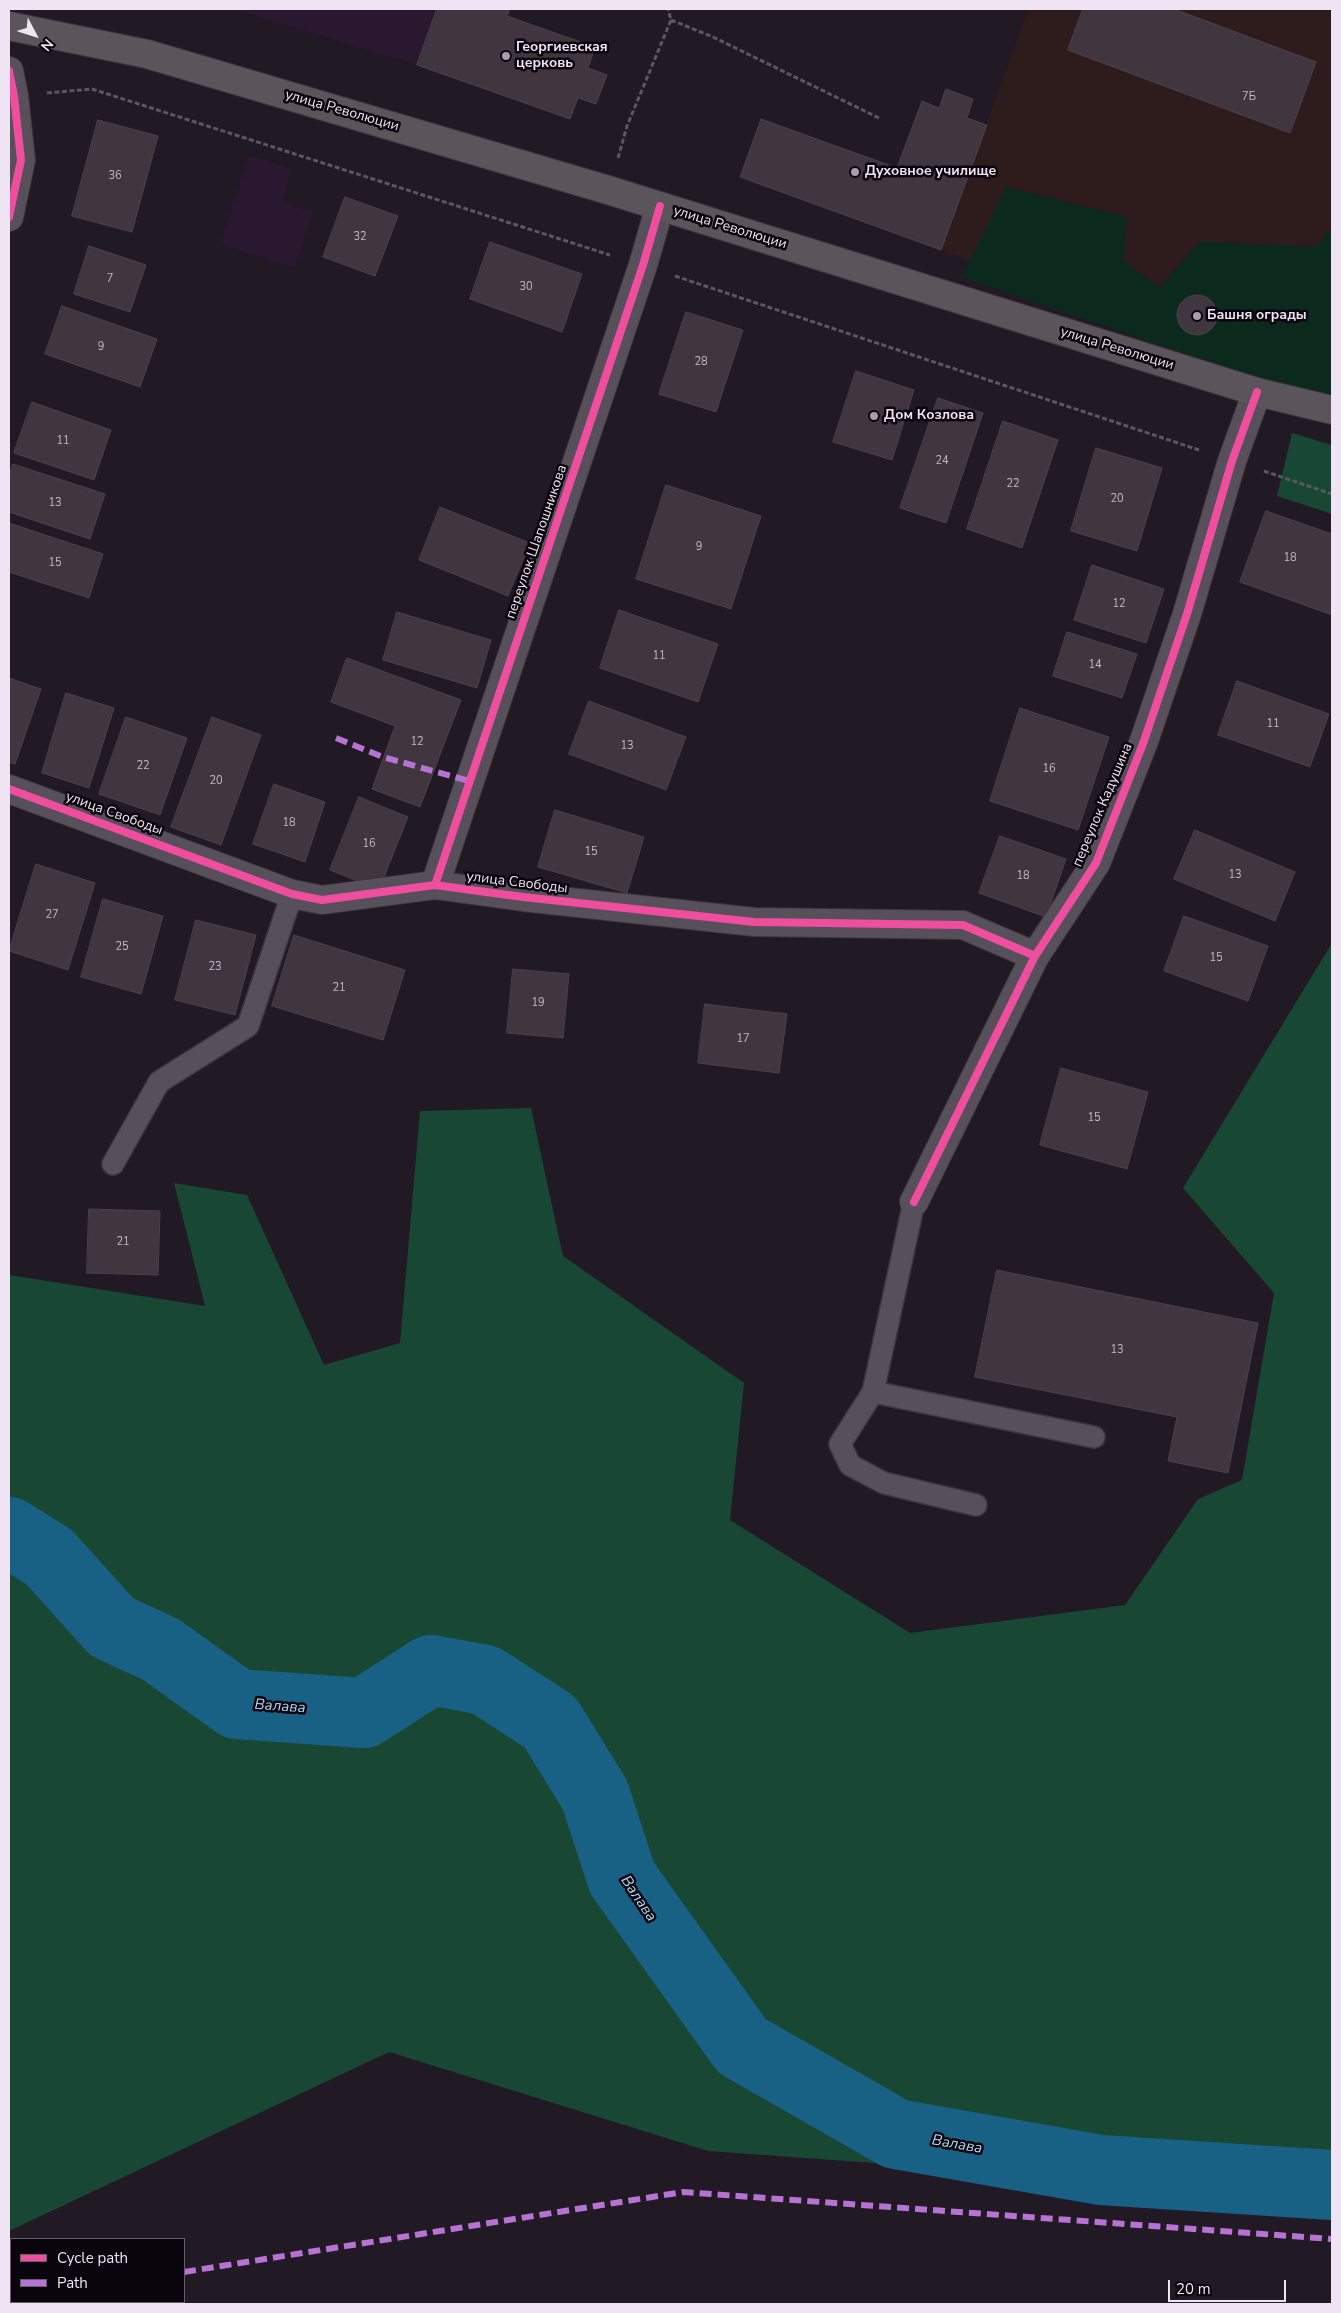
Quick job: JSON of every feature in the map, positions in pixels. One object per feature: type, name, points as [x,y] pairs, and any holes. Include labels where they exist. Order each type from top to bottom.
[{"type":"main road","name":"улица Революции","points":[[9,26],[147,54],[608,190],[1257,392],[1332,410]]},
{"type":"street","points":[[9,71],[14,96],[21,160],[9,217]]},
{"type":"street","name":"переулок Шапошникова","points":[[435,885],[643,265],[660,206]]},
{"type":"street","name":"переулок Кадушина","points":[[914,1202],[1035,956],[1096,863],[1144,741],[1187,614],[1232,461],[1257,392]]},
{"type":"street","name":"улица Свободы","points":[[9,789],[292,894],[322,900],[435,885],[523,897],[754,922],[963,925],[1035,956]]},
{"type":"lane","points":[[112,1164],[159,1082],[248,1026],[292,894]]},
{"type":"lane","points":[[914,1202],[873,1392],[840,1444],[850,1465],[884,1483],[976,1505]]},
{"type":"lane","points":[[873,1392],[1094,1437]]},
{"type":"path","points":[[608,190],[627,126],[671,20],[668,9]]},
{"type":"path","points":[[671,20],[713,37],[881,119]]},
{"type":"shaded area","points":[[232,9],[437,9],[417,65]]},
{"type":"shaded area","points":[[1028,9],[1332,9],[1332,379],[1163,334],[941,250]]},
{"type":"shaded area","points":[[249,155],[292,169],[282,202],[313,212],[295,268],[220,244]]},
{"type":"green space","points":[[1006,187],[1127,217],[1123,261],[1159,287],[1201,241],[1315,247],[1332,228],[1332,395],[1240,373],[962,277]]},
{"type":"green space","points":[[1292,433],[1332,445],[1332,514],[1277,496]]},
{"type":"green space","points":[[1332,943],[1332,2196],[708,2151],[389,2052],[9,2231],[9,1275],[205,1306],[174,1183],[247,1195],[324,1365],[400,1343],[420,1111],[531,1108],[563,1256],[744,1383],[730,1520],[910,1633],[1125,1605],[1198,1499],[1242,1480],[1274,1293],[1183,1188]]},
{"type":"building","name":"Георгиевская церковь","points":[[437,9],[510,9],[507,16],[595,47],[588,68],[607,75],[596,104],[578,98],[570,119],[417,65]]},
{"type":"building","points":[[1083,9],[1174,9],[1316,62],[1290,133],[1068,50]]},
{"type":"building","name":"Духовное училище","points":[[946,89],[973,99],[967,118],[987,125],[941,250],[740,177],[761,119],[897,168],[922,101],[939,108]]},
{"type":"building","points":[[98,120],[158,136],[132,232],[72,216]]},
{"type":"building","points":[[345,197],[398,216],[375,276],[323,257]]},
{"type":"building","points":[[490,242],[582,274],[562,332],[470,299]]},
{"type":"building","points":[[89,246],[146,265],[130,312],[74,294]]},
{"type":"building","name":"Башня ограды","points":[[1201,295],[1208,298],[1214,304],[1217,315],[1216,323],[1208,332],[1201,335],[1193,335],[1186,332],[1178,323],[1177,311],[1180,304],[1189,296]]},
{"type":"building","points":[[62,306],[157,339],[140,387],[45,354]]},
{"type":"building","points":[[686,312],[743,330],[716,412],[659,394]]},
{"type":"building","name":"Дом Козлова","points":[[856,371],[914,390],[892,460],[833,442]]},
{"type":"building","points":[[938,398],[983,413],[946,523],[900,508]]},
{"type":"building","points":[[32,402],[111,430],[94,480],[14,453]]},
{"type":"building","points":[[1003,421],[1058,440],[1022,548],[967,529]]},
{"type":"building","points":[[1096,448],[1162,468],[1137,551],[1071,531]]},
{"type":"building","points":[[13,464],[105,494],[90,539],[9,512],[9,477]]},
{"type":"building","points":[[666,485],[761,516],[731,609],[636,579]]},
{"type":"building","points":[[440,507],[530,543],[508,596],[419,560]]},
{"type":"building","points":[[1266,511],[1332,534],[1332,615],[1240,582]]},
{"type":"building","points":[[9,523],[103,554],[89,598],[9,572]]},
{"type":"building","points":[[1092,565],[1164,589],[1146,643],[1074,620]]},
{"type":"building","points":[[619,610],[718,644],[698,702],[600,668]]},
{"type":"building","points":[[397,612],[491,640],[477,688],[383,660]]},
{"type":"building","points":[[1067,632],[1137,654],[1122,698],[1053,676]]},
{"type":"building","points":[[347,658],[461,700],[420,807],[372,789],[395,726],[331,702]]},
{"type":"building","points":[[9,678],[41,689],[15,764],[9,762]]},
{"type":"building","points":[[1237,681],[1329,714],[1310,767],[1218,735]]},
{"type":"building","points":[[66,693],[114,708],[89,788],[42,773]]},
{"type":"building","points":[[589,701],[686,737],[666,790],[569,754]]},
{"type":"building","points":[[1020,708],[1109,737],[1078,830],[990,801]]},
{"type":"building","points":[[126,717],[187,738],[160,815],[99,794]]},
{"type":"building","points":[[212,717],[261,735],[221,845],[171,827]]},
{"type":"building","points":[[274,784],[325,802],[305,862],[253,844]]},
{"type":"building","points":[[359,797],[408,817],[379,890],[330,870]]},
{"type":"building","points":[[555,810],[644,837],[627,893],[538,867]]},
{"type":"building","points":[[1195,830],[1295,872],[1275,921],[1174,879]]},
{"type":"building","points":[[1000,836],[1066,859],[1046,917],[979,893]]},
{"type":"building","points":[[36,864],[95,883],[68,970],[9,951]]},
{"type":"building","points":[[103,899],[163,916],[141,994],[81,977]]},
{"type":"building","points":[[1184,916],[1268,946],[1248,1001],[1164,971]]},
{"type":"building","points":[[196,920],[256,935],[235,1015],[175,1000]]},
{"type":"building","points":[[294,935],[405,970],[383,1040],[272,1006]]},
{"type":"building","points":[[513,969],[569,974],[563,1038],[507,1033]]},
{"type":"building","points":[[705,1004],[787,1014],[779,1073],[698,1063]]},
{"type":"building","points":[[1061,1068],[1148,1092],[1127,1169],[1040,1145]]},
{"type":"building","points":[[89,1209],[160,1211],[158,1275],[87,1273]]},
{"type":"building","points":[[997,1270],[1258,1323],[1228,1473],[1168,1461],[1177,1417],[975,1377]]},
{"type":"waterway","name":"Валава","points":[[9,1532],[49,1557],[112,1627],[160,1649],[237,1704],[364,1713],[431,1670],[485,1680],[550,1722],[595,1795],[622,1878],[742,2046],[896,2134],[1101,2170],[1332,2185]]},
{"type":"marked path","points":[[336,738],[383,757],[469,781]]},
{"type":"marked path","points":[[185,2272],[683,2192],[1332,2239]]},
{"type":"cycle path","points":[[9,71],[14,96],[21,160],[9,217]]},
{"type":"cycle path","points":[[435,885],[643,265],[660,206]]},
{"type":"cycle path","points":[[914,1202],[1035,956],[1096,863],[1144,741],[1187,614],[1232,461],[1257,392]]},
{"type":"cycle path","points":[[9,789],[292,894],[322,900],[435,885],[523,897],[754,922],[963,925],[1035,956]]},
{"type":"place","name":"Георгиевская церковь","points":[[506,56]]},
{"type":"place","name":"Духовное училище","points":[[855,172]]},
{"type":"place","name":"Башня ограды","points":[[1197,316]]},
{"type":"place","name":"Дом Козлова","points":[[874,416]]}]
